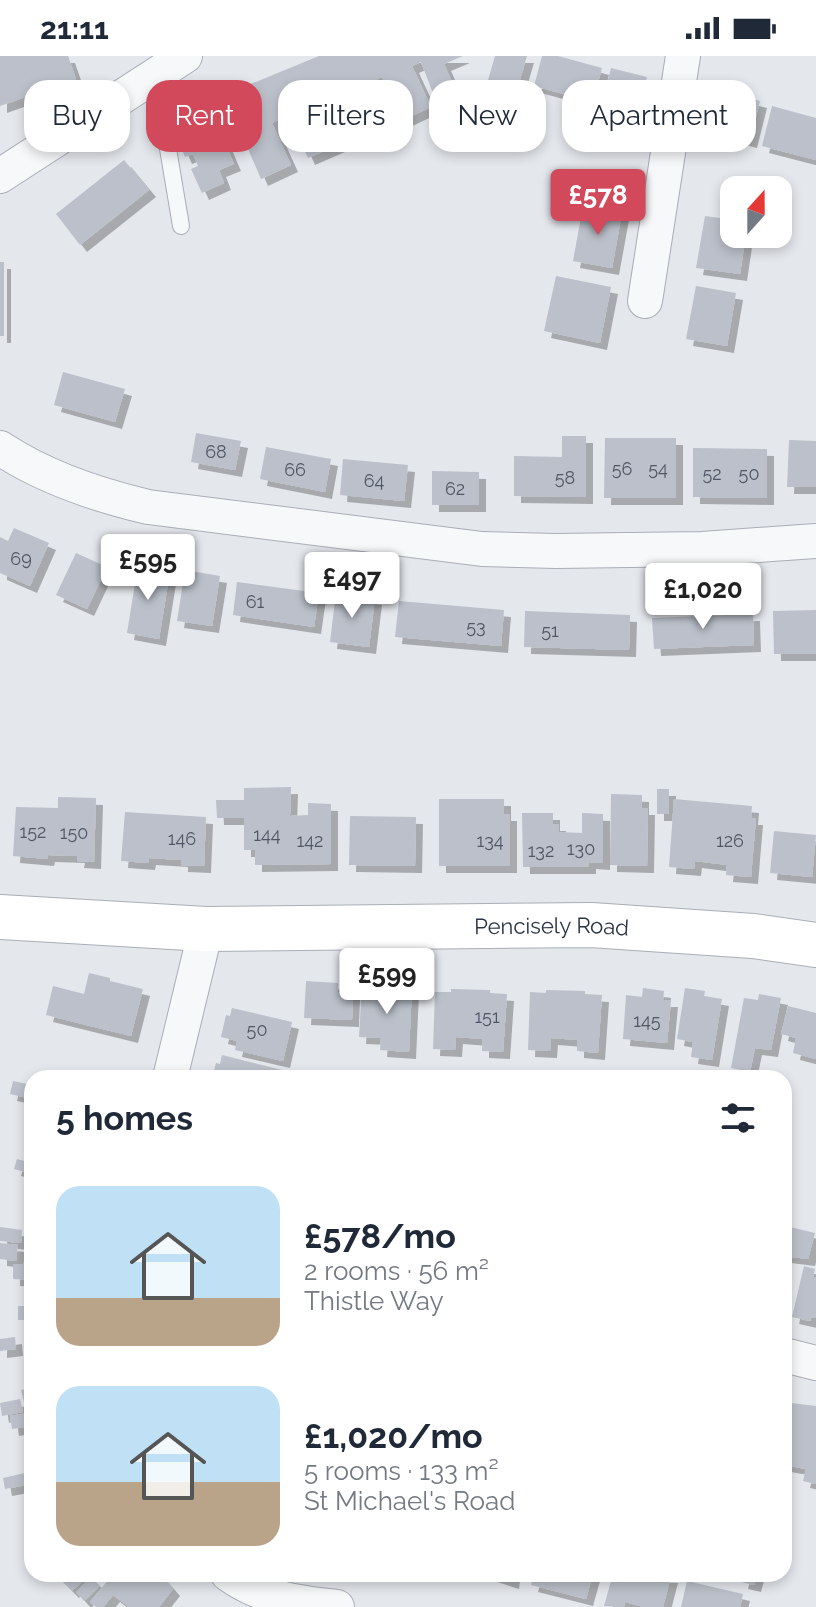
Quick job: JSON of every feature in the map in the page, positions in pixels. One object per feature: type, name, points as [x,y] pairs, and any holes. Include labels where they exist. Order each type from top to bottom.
[{"type":"main road","name":"Pencisely Road","points":[[0,917],[206,929],[591,925],[753,936],[816,945]]},
{"type":"street","points":[[0,176],[185,56]]},
{"type":"street","points":[[645,301],[683,56]]},
{"type":"street","points":[[0,448],[58,478],[103,496],[148,507],[482,549],[702,549],[816,541]]},
{"type":"street","points":[[172,1070],[206,929]]},
{"type":"street","points":[[792,1357],[816,1363]]},
{"type":"street","points":[[238,1582],[270,1597],[337,1607]]},
{"type":"lane","points":[[169,152],[181,226]]},
{"type":"building","points":[[0,56],[68,56],[76,79],[24,80],[24,97],[0,106]]},
{"type":"building","points":[[319,56],[463,56],[444,64],[451,80],[429,80],[429,83],[421,62],[412,66],[429,103],[429,108],[413,115],[413,80],[383,80],[382,77],[376,80],[278,80],[278,120],[272,123],[278,136],[278,152],[285,152],[291,165],[261,179],[249,152],[262,152],[261,80]]},
{"type":"building","points":[[495,56],[527,56],[520,80],[488,80]]},
{"type":"building","points":[[542,56],[558,56],[602,68],[599,80],[562,80],[562,94],[546,89],[546,80],[536,80]]},
{"type":"building","points":[[611,68],[647,77],[646,80],[608,80]]},
{"type":"building","points":[[772,106],[816,118],[816,160],[762,146]]},
{"type":"building","points":[[183,152],[229,152],[234,164],[219,170],[224,183],[202,193],[191,169],[198,166],[193,154],[185,157]]},
{"type":"building","points":[[305,152],[322,152],[308,158]]},
{"type":"building","points":[[124,160],[149,190],[80,245],[56,214]]},
{"type":"building","points":[[583,206],[622,213],[612,268],[573,261]]},
{"type":"building","points":[[705,216],[720,218],[720,248],[744,248],[740,274],[696,268]]},
{"type":"building","points":[[0,262],[4,262],[4,336],[0,336]]},
{"type":"building","points":[[556,276],[611,287],[600,343],[544,331]]},
{"type":"building","points":[[696,286],[736,293],[727,346],[686,339]]},
{"type":"building","points":[[63,372],[125,389],[115,422],[54,405]]},
{"type":"building","points":[[196,433],[241,441],[235,470],[191,462]]},
{"type":"building","points":[[562,436],[586,436],[586,497],[514,496],[514,456],[562,457]]},
{"type":"building","points":[[605,438],[676,438],[676,498],[604,498]]},
{"type":"building","points":[[789,440],[816,441],[816,487],[787,487]]},
{"type":"building","points":[[266,447],[331,459],[325,492],[260,479]]},
{"type":"building","points":[[693,448],[767,449],[767,498],[693,497]]},
{"type":"building","points":[[343,459],[408,465],[404,501],[340,495]]},
{"type":"building","points":[[432,471],[479,472],[479,505],[432,505]]},
{"type":"building","points":[[14,528],[49,543],[30,586],[0,573],[0,537],[8,541]]},
{"type":"building","points":[[76,553],[107,567],[87,609],[56,595]]},
{"type":"building","points":[[138,565],[170,571],[159,639],[127,633]]},
{"type":"building","points":[[185,570],[220,576],[212,626],[177,621]]},
{"type":"building","points":[[237,582],[319,593],[314,627],[233,615]]},
{"type":"building","points":[[336,593],[375,598],[369,647],[330,642]]},
{"type":"building","points":[[399,601],[504,610],[501,646],[395,637]]},
{"type":"building","points":[[816,610],[816,654],[774,654],[773,611]]},
{"type":"building","points":[[525,611],[630,615],[629,650],[524,647]]},
{"type":"building","points":[[753,614],[754,645],[654,649],[652,618]]},
{"type":"building","points":[[291,787],[290,816],[308,815],[308,803],[331,804],[331,864],[255,865],[255,850],[244,850],[244,818],[217,818],[216,800],[244,800],[244,788]]},
{"type":"building","points":[[657,789],[669,789],[669,814],[657,814]]},
{"type":"building","points":[[611,794],[642,795],[642,808],[648,808],[647,866],[610,865]]},
{"type":"building","points":[[58,797],[96,798],[94,862],[77,861],[78,856],[48,855],[47,859],[13,856],[16,807],[58,808]]},
{"type":"building","points":[[439,799],[504,799],[504,814],[510,814],[510,866],[439,866]]},
{"type":"building","points":[[674,799],[752,806],[751,818],[756,818],[751,877],[726,875],[727,865],[695,861],[694,869],[669,867]]},
{"type":"building","points":[[125,812],[206,817],[204,866],[181,865],[181,860],[149,858],[148,863],[121,861]]},
{"type":"building","points":[[522,813],[553,813],[553,824],[559,824],[559,832],[582,833],[582,813],[603,814],[603,863],[589,862],[589,867],[523,867]]},
{"type":"building","points":[[350,816],[416,817],[415,866],[349,865]]},
{"type":"building","points":[[774,831],[816,835],[812,877],[770,873]]},
{"type":"building","points":[[89,973],[143,989],[131,1036],[46,1015],[53,986],[84,994]]},
{"type":"building","points":[[306,981],[338,983],[338,992],[353,993],[352,1020],[304,1018]]},
{"type":"building","points":[[362,984],[412,987],[409,1052],[380,1050],[381,1038],[359,1037]]},
{"type":"building","points":[[643,988],[664,991],[663,1000],[671,1000],[667,1043],[623,1039],[626,995],[642,997]]},
{"type":"building","points":[[685,988],[705,991],[704,996],[722,999],[712,1060],[691,1057],[693,1042],[677,1039]]},
{"type":"building","points":[[451,989],[490,990],[490,993],[507,994],[503,1052],[482,1051],[482,1039],[456,1037],[455,1050],[433,1049],[435,992],[451,992]]},
{"type":"building","points":[[546,990],[585,991],[585,994],[602,995],[598,1053],[577,1051],[577,1040],[551,1038],[550,1051],[528,1050],[530,992],[546,993]]},
{"type":"building","points":[[759,994],[781,998],[771,1050],[755,1048],[750,1070],[731,1068],[744,998],[758,1000]]},
{"type":"building","points":[[788,1006],[816,1013],[816,1059],[793,1053],[796,1038],[781,1034]]},
{"type":"building","points":[[232,1008],[292,1022],[283,1061],[235,1050],[237,1041],[221,1037],[226,1015],[230,1016]]},
{"type":"building","points":[[222,1055],[282,1070],[214,1070],[216,1063],[220,1064]]},
{"type":"building","points":[[13,1081],[24,1083],[24,1097],[10,1094]]},
{"type":"building","points":[[17,1159],[24,1161],[24,1172],[14,1169]]},
{"type":"building","points":[[0,1227],[22,1230],[21,1243],[0,1241]]},
{"type":"building","points":[[792,1227],[815,1233],[808,1259],[792,1257]]},
{"type":"building","points":[[0,1243],[18,1245],[16,1261],[0,1259]]},
{"type":"building","points":[[13,1264],[24,1264],[24,1280],[13,1279]]},
{"type":"building","points":[[804,1266],[815,1269],[813,1277],[816,1277],[816,1318],[811,1317],[810,1321],[792,1317]]},
{"type":"building","points":[[18,1306],[24,1306],[24,1320],[18,1320]]},
{"type":"building","points":[[15,1337],[16,1349],[0,1351],[0,1339]]},
{"type":"building","points":[[20,1399],[23,1412],[2,1416],[0,1403]]},
{"type":"building","points":[[792,1403],[816,1406],[816,1484],[803,1481],[806,1469],[792,1466]]},
{"type":"building","points":[[24,1414],[24,1427],[12,1429],[10,1416]]},
{"type":"building","points":[[24,1473],[24,1486],[5,1489],[3,1478]]},
{"type":"building","points":[[63,1582],[82,1582],[72,1591]]},
{"type":"building","points":[[86,1582],[96,1582],[100,1586],[84,1601],[76,1592]]},
{"type":"building","points":[[106,1582],[167,1582],[173,1589],[159,1607],[129,1607],[113,1595],[103,1607],[96,1607],[90,1602]]},
{"type":"building","points":[[532,1582],[591,1582],[586,1599],[531,1585]]},
{"type":"building","points":[[611,1582],[669,1582],[663,1607],[644,1607],[625,1602],[624,1607],[604,1606]]},
{"type":"building","points":[[687,1582],[743,1594],[740,1607],[681,1607]]}]
